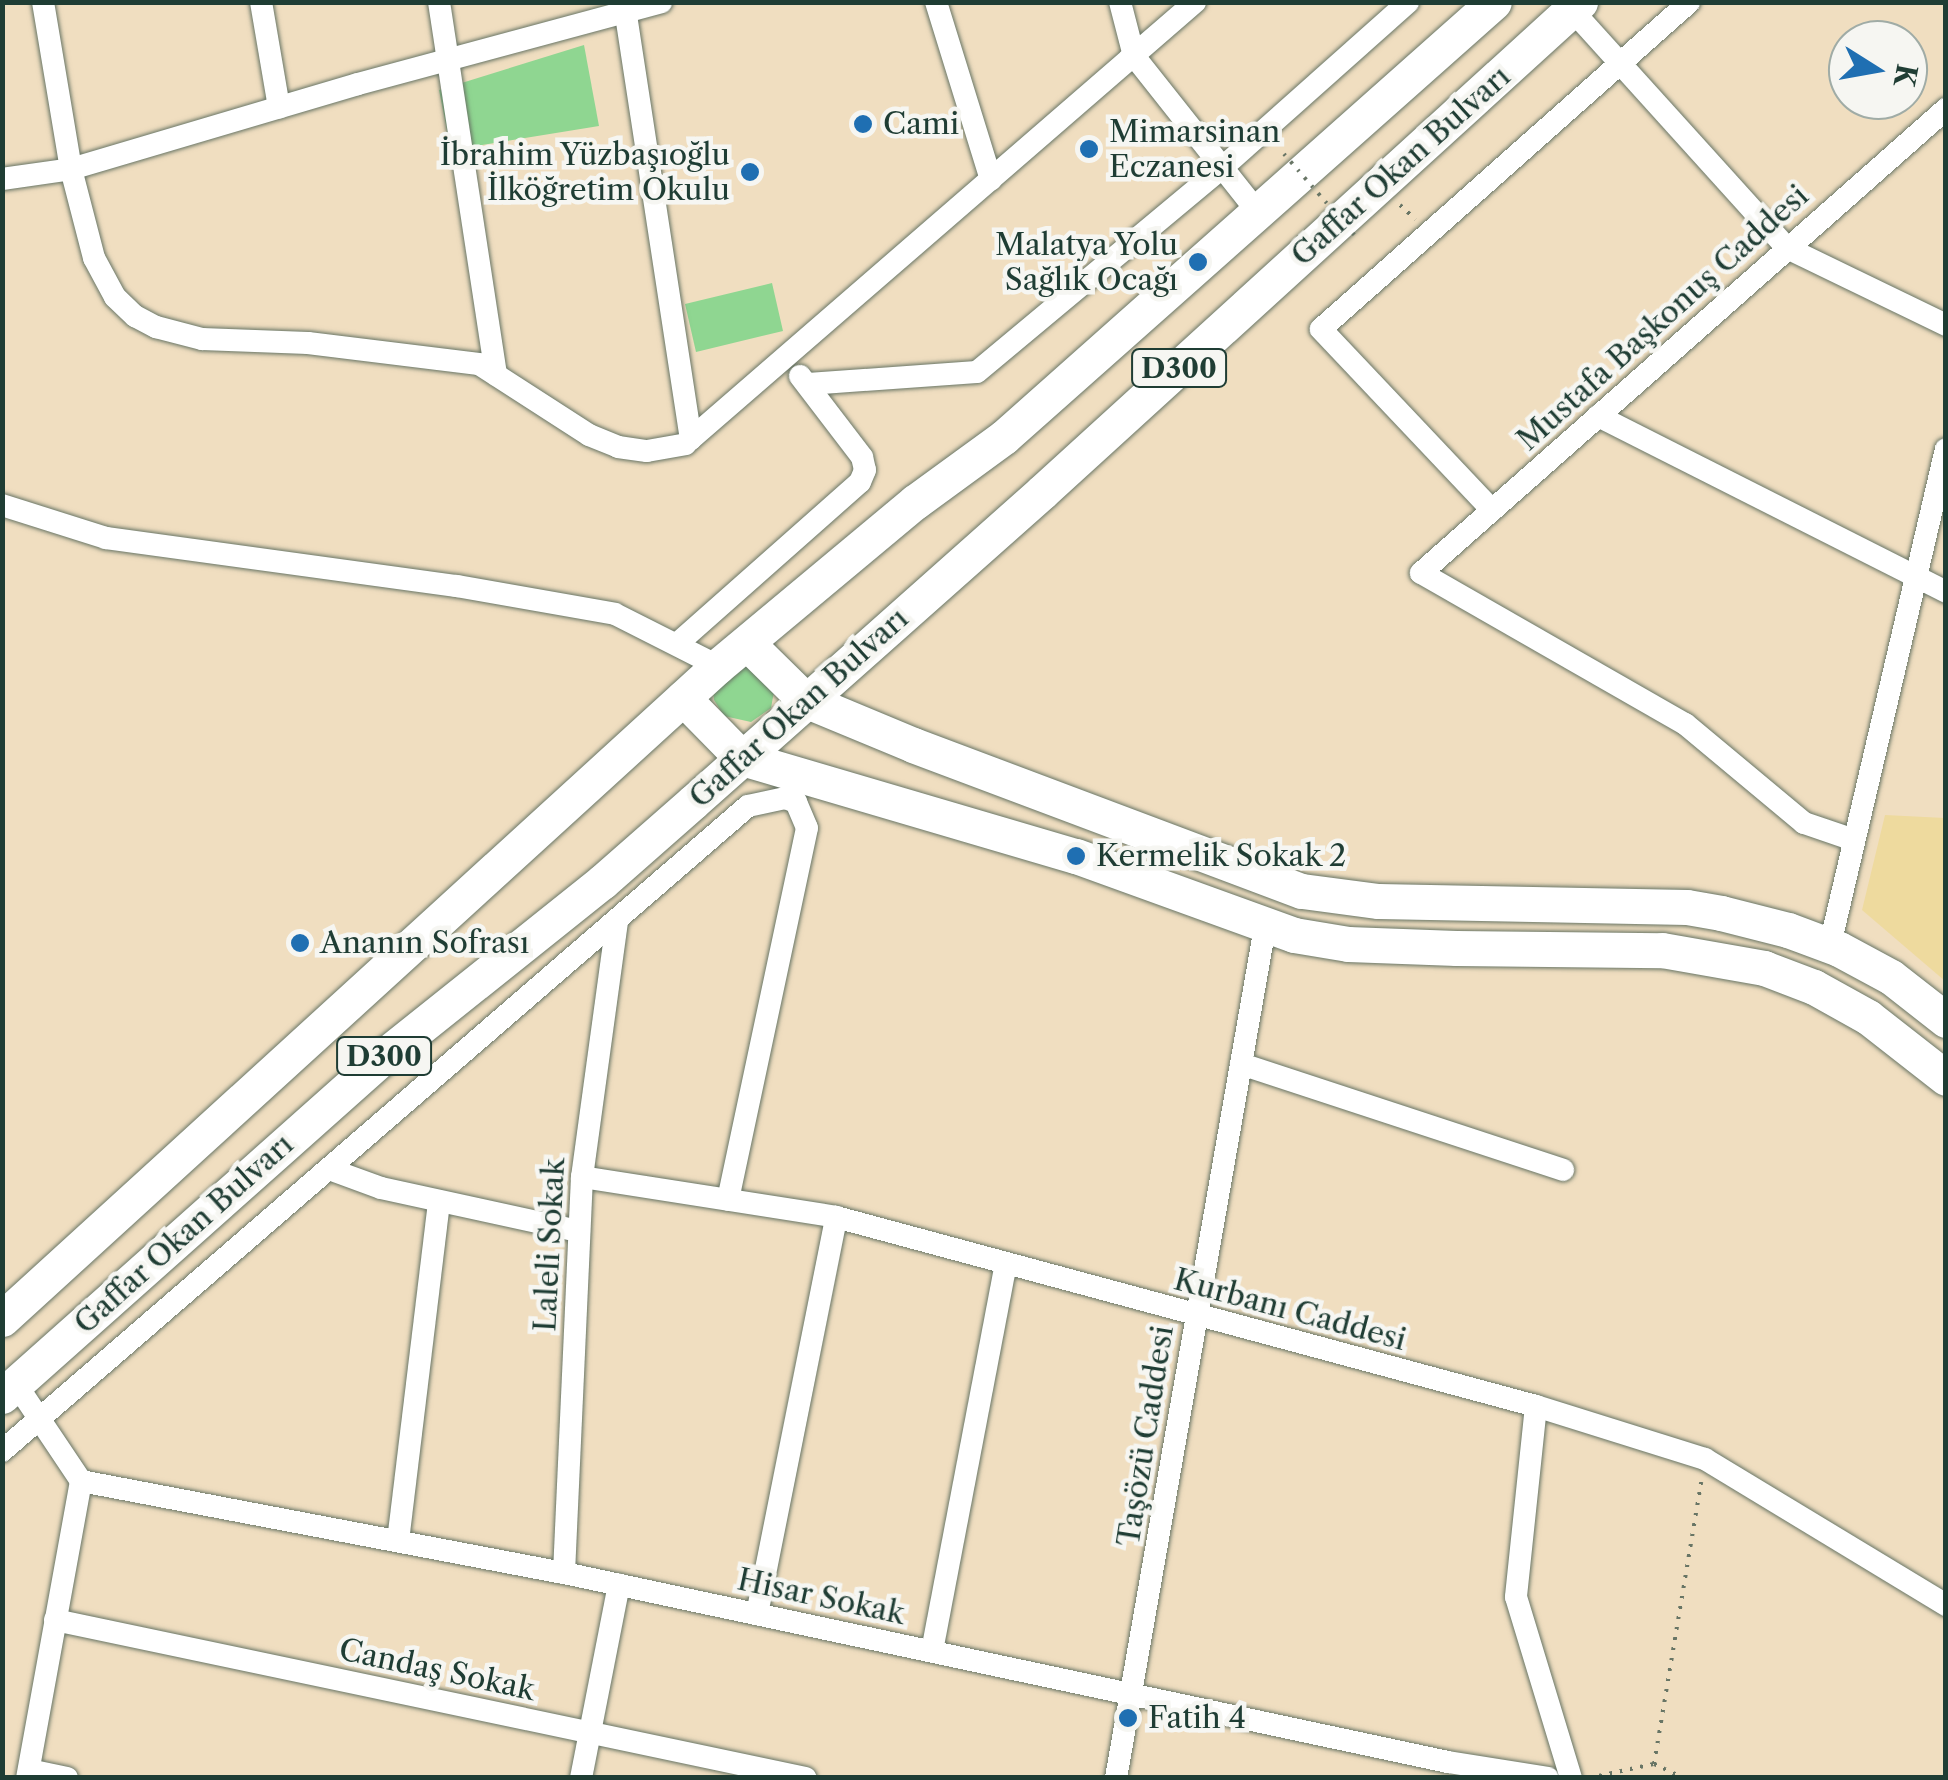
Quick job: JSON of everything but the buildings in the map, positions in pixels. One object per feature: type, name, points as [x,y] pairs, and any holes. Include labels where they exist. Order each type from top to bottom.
[{"type":"highway","name":"Gaffar Okan Bulvarı","points":[[2,1319],[718,666],[915,502],[1004,437],[1494,2]]},
{"type":"highway","name":"Gaffar Okan Bulvarı","points":[[9,1390],[384,1056],[602,882],[1042,492],[1576,6]]},
{"type":"highway","points":[[747,642],[805,700],[913,745],[1302,891],[1378,902],[1687,907],[1755,920],[1830,945],[1891,977],[1946,1020]]},
{"type":"highway","points":[[683,698],[742,758],[1076,856],[1265,927],[1348,944],[1662,950],[1730,959],[1789,977],[1838,999],[1897,1036],[1946,1078]]},
{"type":"street","points":[[43,2],[71,169],[99,272],[115,297],[147,323],[202,339],[326,345],[479,364],[574,427],[618,447],[660,450],[691,439],[1195,2]]},
{"type":"street","points":[[261,2],[278,107]]},
{"type":"street","points":[[438,2],[496,375]]},
{"type":"street","points":[[2,179],[71,169],[625,7],[661,2]]},
{"type":"street","points":[[936,2],[991,180]]},
{"type":"street","points":[[1120,2],[1134,56],[1256,210]]},
{"type":"street","points":[[808,384],[977,372],[1222,168],[1408,2]]},
{"type":"street","points":[[1492,510],[1321,329],[1689,2]]},
{"type":"street","points":[[1576,6],[1618,66],[1787,248],[1946,325]]},
{"type":"street","points":[[625,7],[691,439]]},
{"type":"street","name":"Mustafa Başkonuş Caddesi","points":[[1854,840],[1804,823],[1685,724],[1421,573],[1946,109]]},
{"type":"street","points":[[677,644],[860,482],[865,470],[862,457],[784,358]]},
{"type":"street","points":[[1598,416],[1946,592]]},
{"type":"street","points":[[1830,945],[1946,449]]},
{"type":"street","points":[[2,505],[106,538],[458,586],[615,614],[718,666]]},
{"type":"street","points":[[2,1451],[748,806],[785,798],[796,802],[805,814],[807,828],[728,1200]]},
{"type":"street","name":"Laleli Sokak","points":[[564,1573],[582,1177],[618,922]]},
{"type":"street","name":"Taşözü Caddesi","points":[[1116,1778],[1265,927]]},
{"type":"street","points":[[1241,1064],[1563,1170]]},
{"type":"street","points":[[329,1169],[381,1188],[580,1231]]},
{"type":"street","name":"Kurbanı Caddesi","points":[[582,1177],[836,1218],[1536,1406],[1705,1459],[1946,1605]]},
{"type":"street","points":[[398,1541],[440,1201]]},
{"type":"street","points":[[757,1614],[836,1218]]},
{"type":"street","points":[[932,1651],[1006,1264]]},
{"type":"street","points":[[9,1390],[37,1420],[81,1481],[28,1774],[66,1778]]},
{"type":"street","points":[[1536,1406],[1516,1597],[1570,1778]]},
{"type":"street","name":"Hisar Sokak","points":[[81,1481],[564,1573],[1448,1762],[1548,1778]]},
{"type":"street","points":[[581,1778],[619,1585]]},
{"type":"street","name":"Candaş Sokak","points":[[56,1620],[806,1778]]},
{"type":"path","points":[[1284,154],[1358,239]]},
{"type":"path","points":[[1381,184],[1428,234]]},
{"type":"path","points":[[1654,1764],[1705,1459]]},
{"type":"path","points":[[1589,1778],[1654,1764],[1684,1778]]},
{"type":"green space","points":[[584,45],[599,126],[451,150],[439,90]]},
{"type":"green space","points":[[772,283],[783,331],[696,352],[685,304]]},
{"type":"green space","points":[[741,661],[775,686],[771,708],[751,722],[724,716],[714,700],[713,690]]},
{"type":"sand","points":[[1885,815],[1945,818],[1945,981],[1862,910]]},
{"type":"place","name":"Cami","points":[[863,124]]},
{"type":"place","name":"Mimarsinan Eczanesi","points":[[1089,149]]},
{"type":"place","name":"İbrahim Yüzbaşıoğlu İlköğretim Okulu","points":[[750,172]]},
{"type":"place","name":"Malatya Yolu Sağlık Ocağı","points":[[1198,262]]},
{"type":"place","name":"Kermelik Sokak 2","points":[[1076,856]]},
{"type":"place","name":"Ananın Sofrası","points":[[300,943]]},
{"type":"place","name":"Fatih 4","points":[[1128,1718]]}]
